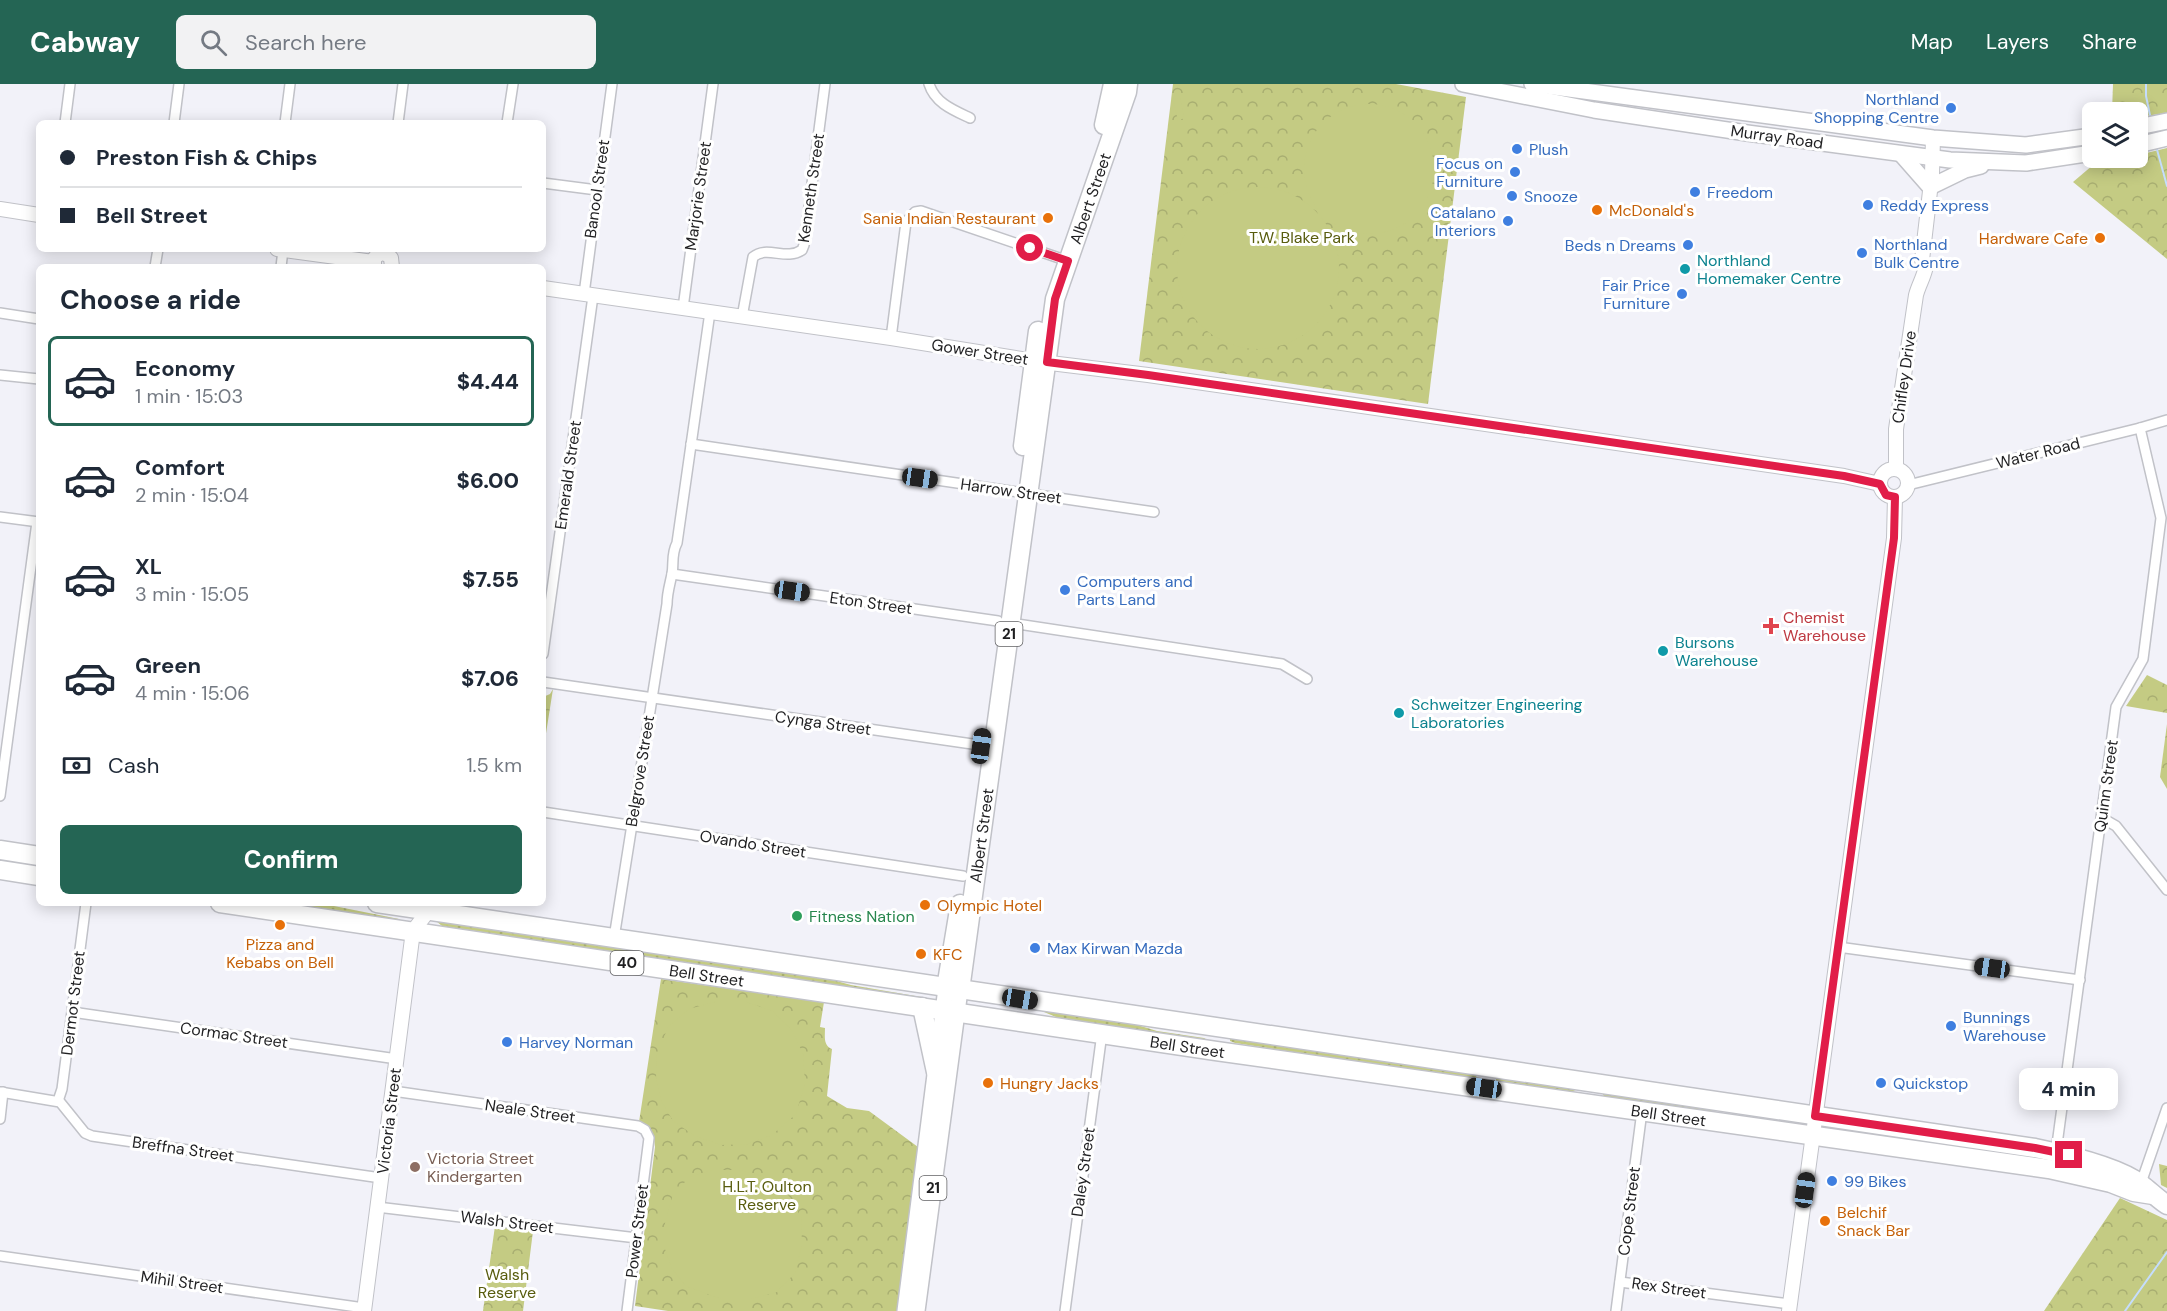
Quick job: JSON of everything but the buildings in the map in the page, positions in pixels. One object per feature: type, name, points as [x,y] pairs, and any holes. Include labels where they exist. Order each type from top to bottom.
[{"type":"highway","name":"Albert Street","points":[[1110,124],[1113,84]]},
{"type":"highway","name":"Albert Street","points":[[953,989],[1040,361],[1063,259],[1110,124],[1128,84]]},
{"type":"highway","name":"Albert Street","points":[[967,898],[963,876],[987,747]]},
{"type":"highway","points":[[0,850],[36,856]]},
{"type":"highway","points":[[0,870],[36,876]]},
{"type":"highway","name":"Bell Street","points":[[241,906],[1216,1051],[2049,1169],[2111,1183],[2134,1192],[2153,1194]]},
{"type":"highway","name":"Bell Street","points":[[429,907],[815,969],[2056,1152],[2114,1170],[2153,1194]]},
{"type":"highway","points":[[815,969],[842,995]]},
{"type":"highway","points":[[922,1007],[936,1072]]},
{"type":"highway","points":[[1216,1051],[1218,1028]]},
{"type":"highway","points":[[1484,1088],[1487,1068]]},
{"type":"highway","points":[[1589,1103],[1592,1083]]},
{"type":"main road","name":"Murray Road","points":[[1463,84],[1594,110],[1932,158],[2026,163],[2082,155]]},
{"type":"main road","name":"Murray Road","points":[[1532,84],[1933,138],[2026,145],[2082,137]]},
{"type":"main road","points":[[1594,110],[1596,91]]},
{"type":"main road","points":[[2148,125],[2167,121]]},
{"type":"main road","points":[[1900,154],[1930,187],[1965,170],[1999,162]]},
{"type":"main road","name":"Albert Street","points":[[905,1311],[926,1193],[953,989]]},
{"type":"main road","name":"Albert Street","points":[[938,1103],[936,1072],[950,1011]]},
{"type":"main road","name":"Albert Street","points":[[917,1311],[926,1193]]},
{"type":"street","points":[[65,120],[70,84]]},
{"type":"street","points":[[174,120],[179,84]]},
{"type":"street","points":[[285,120],[290,84]]},
{"type":"street","points":[[398,120],[403,84]]},
{"type":"street","points":[[507,120],[513,84]]},
{"type":"street","name":"Banool Street","points":[[588,295],[597,190],[612,84]]},
{"type":"street","name":"Marjorie Street","points":[[683,308],[713,84]]},
{"type":"street","name":"Kenneth Street","points":[[742,317],[753,256],[762,251],[794,254],[802,250],[804,245],[825,84]]},
{"type":"street","points":[[929,84],[931,91],[940,102],[970,118]]},
{"type":"street","name":"Chifley Drive","points":[[1896,469],[1896,429],[1918,286],[1924,278],[1926,266],[1922,260],[1933,138]]},
{"type":"street","points":[[546,183],[597,190]]},
{"type":"street","points":[[0,209],[36,215]]},
{"type":"street","points":[[891,338],[906,222],[915,212],[921,210],[1063,259]]},
{"type":"street","points":[[312,252],[377,258],[388,255],[394,264]]},
{"type":"street","name":"Gower Street","points":[[546,288],[1844,476],[1880,484]]},
{"type":"street","name":"Emerald Street","points":[[546,611],[588,295]]},
{"type":"street","name":"Belgrove Street","points":[[614,938],[667,604],[668,585],[675,574],[677,543],[710,312]]},
{"type":"street","points":[[0,313],[36,319]]},
{"type":"street","points":[[0,375],[36,380]]},
{"type":"street","name":"Water Road","points":[[1908,485],[2167,420]]},
{"type":"street","name":"Quinn Street","points":[[2056,1152],[2116,707],[2143,659],[2164,518],[2140,428]]},
{"type":"street","name":"Harrow Street","points":[[691,444],[1154,512]]},
{"type":"street","points":[[1896,469],[1905,474],[1908,485],[1902,495],[1895,497],[1886,495],[1880,484],[1886,472],[1896,469]]},
{"type":"street","points":[[1790,1308],[1894,538],[1895,497]]},
{"type":"street","points":[[0,517],[36,522]]},
{"type":"street","points":[[0,796],[3,751],[36,535]]},
{"type":"street","name":"Eton Street","points":[[675,574],[1282,664],[1307,680]]},
{"type":"street","points":[[546,682],[652,698]]},
{"type":"street","name":"Cynga Street","points":[[652,698],[987,747]]},
{"type":"street","name":"Ovando Street","points":[[546,812],[963,876]]},
{"type":"street","points":[[2102,818],[2116,826],[2167,890]]},
{"type":"street","name":"Dermot Street","points":[[58,1101],[62,1089],[86,906]]},
{"type":"street","points":[[413,931],[429,907]]},
{"type":"street","name":"Victoria Street","points":[[364,1310],[413,931]]},
{"type":"street","points":[[1838,947],[2080,980]]},
{"type":"street","name":"Cormac Street","points":[[72,1012],[397,1059]]},
{"type":"street","name":"Daley Street","points":[[1065,1311],[1102,1033]]},
{"type":"street","name":"Neale Street","points":[[393,1091],[638,1126],[648,1133],[647,1151]]},
{"type":"street","points":[[0,1119],[2,1092],[58,1101]]},
{"type":"street","name":"Breffna Street","points":[[58,1101],[85,1132],[92,1136],[381,1178]]},
{"type":"street","points":[[2153,1194],[2167,1108]]},
{"type":"street","name":"Cope Street","points":[[1616,1311],[1642,1111]]},
{"type":"street","name":"Power Street","points":[[627,1311],[647,1151]]},
{"type":"street","name":"Walsh Street","points":[[377,1207],[637,1238]]},
{"type":"street","name":"Mihil Street","points":[[0,1256],[364,1310]]},
{"type":"street","name":"Rex Street","points":[[1620,1282],[1790,1308]]},
{"type":"green space","name":"T.W. Blake Park","points":[[1173,84],[1396,84],[1466,97],[1428,404],[1139,361]]},
{"type":"green space","points":[[2113,84],[2167,84],[2167,113],[2148,116],[2148,102],[2112,102]]},
{"type":"green space","points":[[1180,98],[1184,118],[1178,121],[1173,99]]},
{"type":"green space","points":[[1369,104],[1394,109],[1415,123],[1429,144],[1434,169],[1429,194],[1415,215],[1394,229],[1369,234],[1344,229],[1323,215],[1309,194],[1304,169],[1309,144],[1323,123],[1344,109]]},
{"type":"green space","points":[[2167,148],[2167,259],[2073,182],[2089,168],[2148,168],[2148,153]]},
{"type":"green space","points":[[1258,187],[1289,193],[1315,211],[1333,237],[1339,268],[1333,299],[1315,325],[1289,343],[1258,349],[1227,343],[1201,325],[1183,299],[1177,268],[1183,237],[1201,211],[1227,193]]},
{"type":"green space","points":[[2147,675],[2167,685],[2167,713],[2126,706]]},
{"type":"green space","points":[[553,689],[546,733],[546,696]]},
{"type":"green space","points":[[2167,724],[2167,789],[2160,777]]},
{"type":"green space","points":[[292,906],[334,906],[402,921]]},
{"type":"green space","points":[[444,919],[804,972],[851,985],[930,1000],[534,942],[442,926],[436,921]]},
{"type":"green space","name":"H.L.T. Oulton Reserve","points":[[661,979],[824,1002],[820,1027],[825,1028],[826,1043],[832,1049],[827,1096],[847,1108],[869,1111],[918,1147],[897,1311],[668,1311],[635,1306],[655,1147],[652,1132],[639,1122]]},
{"type":"green space","points":[[718,1001],[744,1001],[773,1011],[793,1032],[803,1054],[805,1083],[796,1114],[772,1135],[748,1144],[721,1145],[695,1136],[673,1121],[662,1102],[656,1078],[657,1055],[668,1027],[689,1009]]},
{"type":"green space","points":[[1037,1009],[1118,1019],[1157,1031],[1204,1038],[1211,1042],[1063,1020]]},
{"type":"green space","points":[[1230,1037],[1388,1059],[1415,1066],[1475,1074],[1479,1081],[1320,1059],[1305,1054],[1235,1043],[1230,1041]]},
{"type":"green space","points":[[1496,1076],[1581,1088],[1568,1093],[1496,1081]]},
{"type":"green space","points":[[1602,1092],[1696,1104],[1721,1114],[1604,1097]]},
{"type":"green space","points":[[2159,1164],[2167,1166],[2167,1188],[2161,1185]]},
{"type":"green space","points":[[712,1170],[739,1170],[770,1178],[787,1193],[801,1217],[802,1244],[795,1273],[777,1292],[751,1299],[721,1299],[686,1286],[672,1269],[665,1249],[665,1223],[673,1194],[690,1177]]},
{"type":"green space","points":[[2120,1198],[2167,1220],[2167,1311],[2044,1311]]},
{"type":"green space","name":"Walsh Reserve","points":[[495,1226],[533,1231],[523,1311],[483,1311]]},
{"type":"waterway","points":[[2146,84],[2151,120]]},
{"type":"waterway","points":[[2156,146],[2167,186]]},
{"type":"waterway","points":[[2125,1311],[2167,1252]]},
{"type":"place","name":"Northland Shopping Centre","points":[[1951,108]]},
{"type":"place","name":"Plush","points":[[1517,149]]},
{"type":"place","name":"Focus on Furniture","points":[[1515,172]]},
{"type":"place","name":"Freedom","points":[[1695,192]]},
{"type":"place","name":"Snooze","points":[[1512,196]]},
{"type":"place","name":"Reddy Express","points":[[1868,205]]},
{"type":"place","name":"McDonald's","points":[[1597,210]]},
{"type":"place","name":"Sania Indian Restaurant","points":[[1048,218]]},
{"type":"place","name":"Catalano Interiors","points":[[1508,221]]},
{"type":"place","name":"Hardware Cafe","points":[[2100,238]]},
{"type":"place","name":"Beds n Dreams","points":[[1688,245]]},
{"type":"place","name":"Northland Bulk Centre","points":[[1862,253]]},
{"type":"place","name":"Northland Homemaker Centre","points":[[1685,269]]},
{"type":"place","name":"Fair Price Furniture","points":[[1682,294]]},
{"type":"place","name":"Computers and Parts Land","points":[[1065,590]]},
{"type":"place","name":"Chemist Warehouse","points":[[1771,626]]},
{"type":"place","name":"Bursons Warehouse","points":[[1663,651]]},
{"type":"place","name":"Schweitzer Engineering Laboratories","points":[[1399,713]]},
{"type":"place","name":"Olympic Hotel","points":[[925,905]]},
{"type":"place","name":"Fitness Nation","points":[[797,916]]},
{"type":"place","name":"Pizza and Kebabs on Bell","points":[[280,925]]},
{"type":"place","name":"Max Kirwan Mazda","points":[[1035,948]]},
{"type":"place","name":"KFC","points":[[921,954]]},
{"type":"place","name":"Bunnings Warehouse","points":[[1951,1026]]},
{"type":"place","name":"Harvey Norman","points":[[507,1042]]},
{"type":"place","name":"Hungry Jacks","points":[[988,1083]]},
{"type":"place","name":"Quickstop","points":[[1881,1083]]},
{"type":"place","name":"Victoria Street Kindergarten","points":[[415,1167]]},
{"type":"place","name":"99 Bikes","points":[[1832,1181]]},
{"type":"place","name":"Belchif Snack Bar","points":[[1825,1221]]},
{"type":"route","points":[[1030,248],[1068,261],[1055,299],[1047,362],[1369,406],[1844,476],[1880,484],[1886,495],[1895,497],[1894,538],[1815,1116],[2069,1155]]}]
